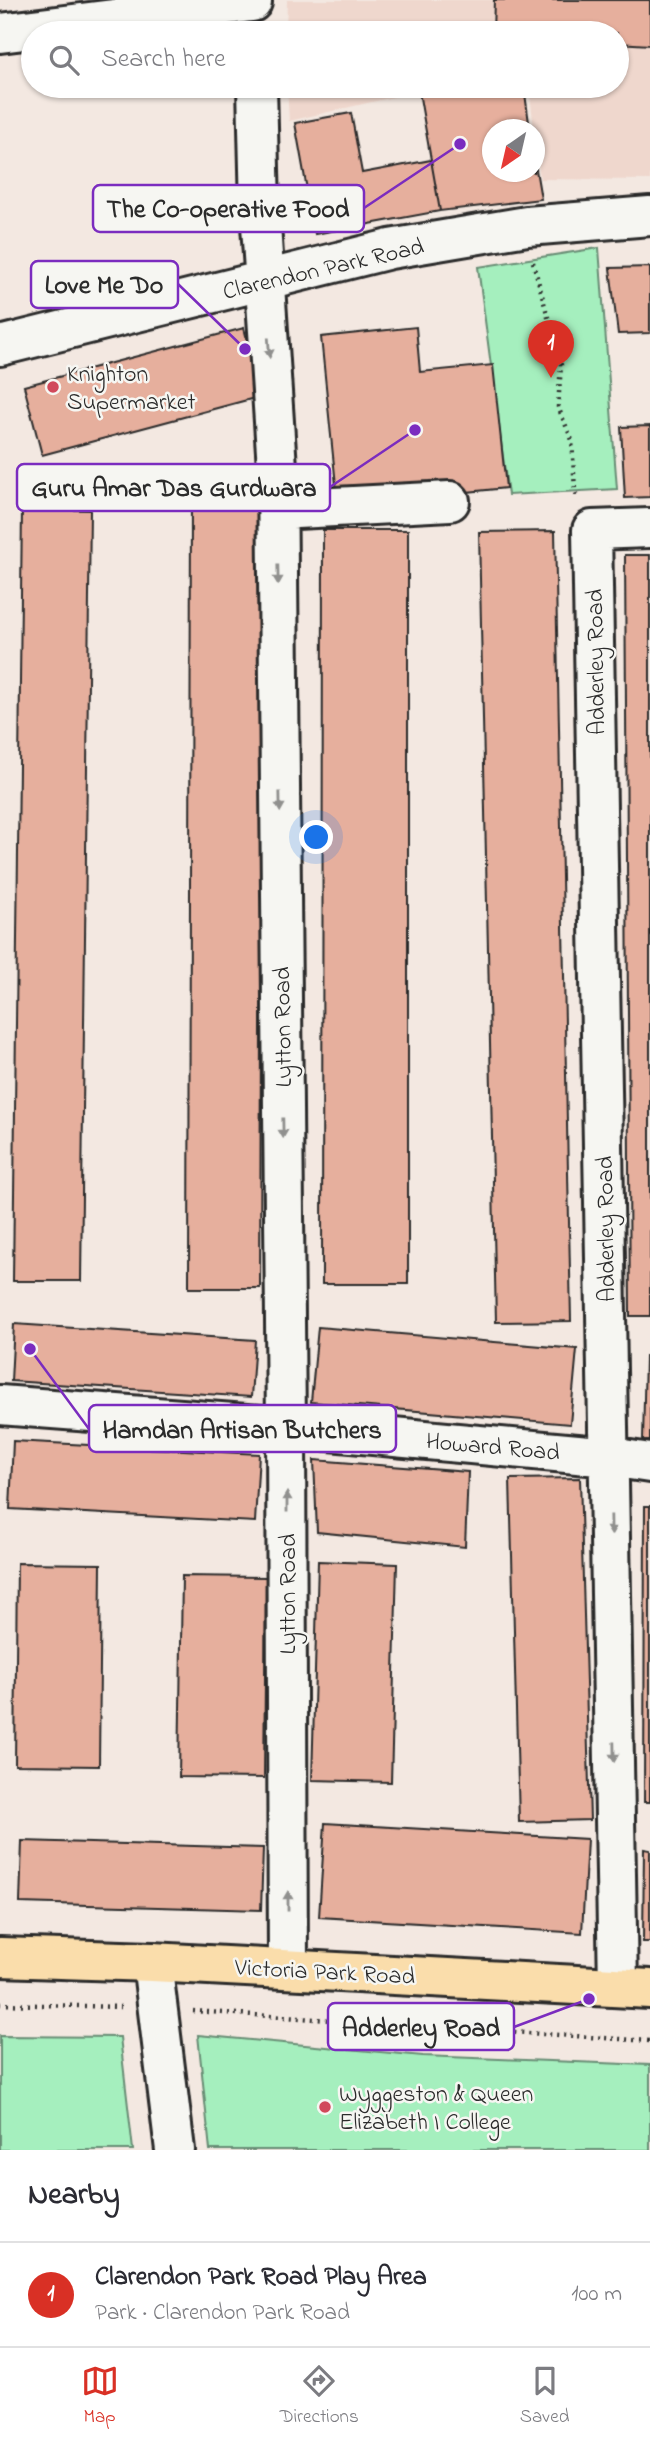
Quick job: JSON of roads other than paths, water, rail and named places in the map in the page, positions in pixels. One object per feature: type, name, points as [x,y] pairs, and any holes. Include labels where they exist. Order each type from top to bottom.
[{"type":"main road","name":"Victoria Park Road","points":[[0,1957],[152,1962],[634,1987]]},
{"type":"street","points":[[145,21],[253,12]]},
{"type":"street","points":[[0,33],[21,31]]},
{"type":"street","name":"Lytton Road","points":[[258,99],[260,210],[277,467],[288,1969]]},
{"type":"street","name":"Clarendon Park Road","points":[[0,346],[390,249],[527,226],[650,216]]},
{"type":"street","points":[[277,510],[450,501]]},
{"type":"street","name":"Adderley Road","points":[[634,1987],[610,1457],[592,530],[650,528]]},
{"type":"street","name":"Howard Road","points":[[0,1405],[286,1427],[650,1463]]},
{"type":"street","points":[[152,1962],[175,2150]]},
{"type":"place","name":"The Co-operative Food","points":[[460,144]]},
{"type":"place","name":"Love Me Do","points":[[245,349]]},
{"type":"place","name":"Clarendon Park Road Play Area","points":[[551,378]]},
{"type":"place","name":"Knighton Supermarket","points":[[53,387]]},
{"type":"place","name":"Guru Amar Das Gurdwara","points":[[415,430]]},
{"type":"place","name":"Hamdan Artisan Butchers","points":[[30,1349]]},
{"type":"place","name":"Adderley Road","points":[[589,1999]]},
{"type":"place","name":"Wyggeston & Queen Elizabeth I College","points":[[325,2107]]}]
